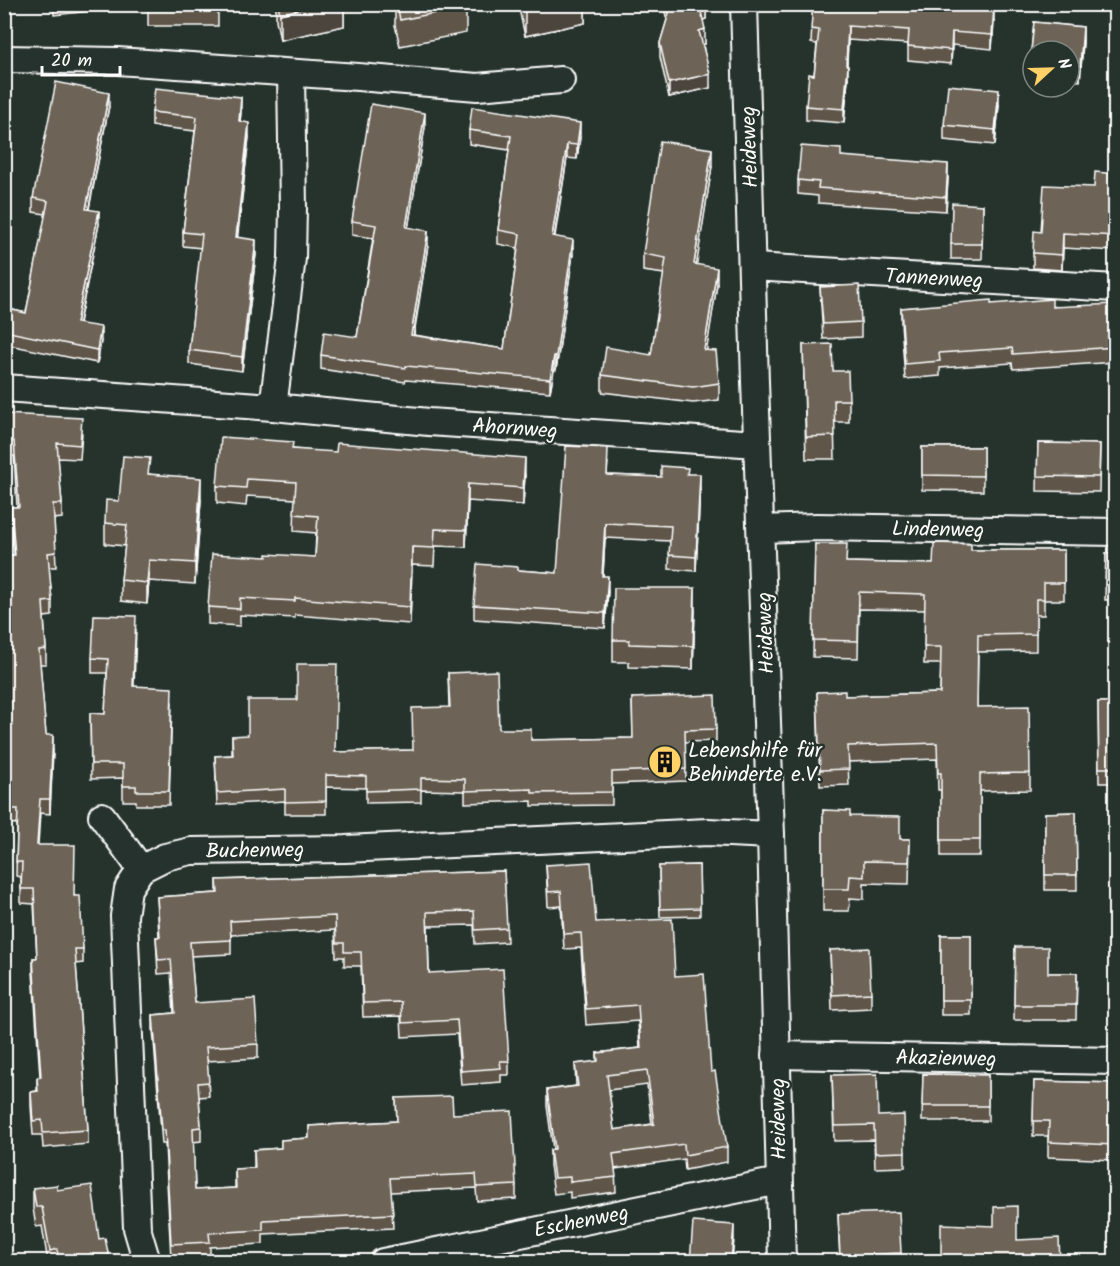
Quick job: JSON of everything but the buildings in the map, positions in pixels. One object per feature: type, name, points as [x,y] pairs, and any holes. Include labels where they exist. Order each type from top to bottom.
[{"type":"street","name":"Heideweg","points":[[744,4],[771,835],[782,1262]]},
{"type":"street","points":[[4,59],[117,61],[477,87],[561,80]]},
{"type":"street","points":[[273,407],[292,258],[291,73]]},
{"type":"street","name":"Tannenweg","points":[[753,267],[1116,288]]},
{"type":"street","name":"Ahornweg","points":[[4,388],[273,407],[429,422],[758,444]]},
{"type":"street","name":"Lindenweg","points":[[761,529],[817,527],[1116,532]]},
{"type":"street","points":[[102,816],[141,869],[128,890],[124,916],[137,1228],[147,1262]]},
{"type":"street","name":"Buchenweg","points":[[141,869],[165,857],[191,851],[345,849],[708,832],[771,835]]},
{"type":"street","name":"Akazienweg","points":[[776,1055],[1116,1061]]},
{"type":"street","name":"Eschenweg","points":[[383,1262],[779,1182]]},
{"type":"place","name":"Lebenshilfe für Behinderte e.V.","points":[[665,762]]}]
